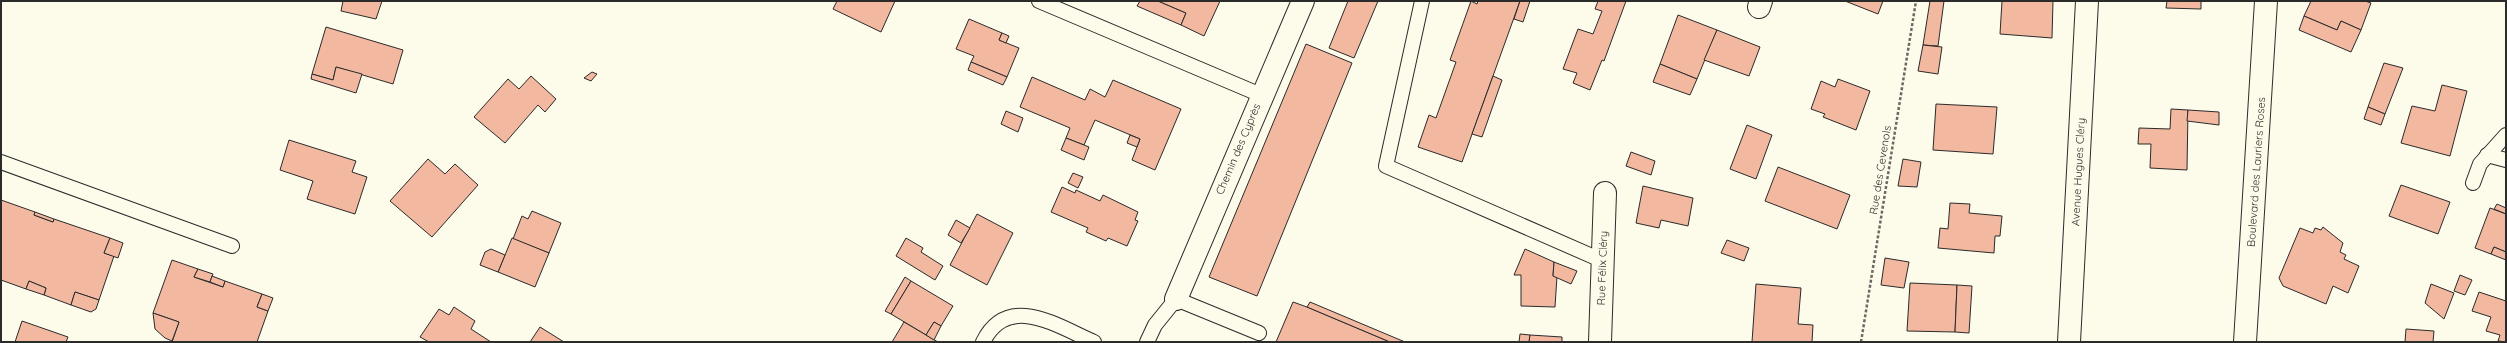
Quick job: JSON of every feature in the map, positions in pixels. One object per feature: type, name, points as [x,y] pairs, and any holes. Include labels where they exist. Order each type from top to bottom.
[{"type":"street","name":"Chemin des Cyprès","points":[[1176,299],[1261,96],[1303,1]]},
{"type":"street","name":"Avenue Hugues Cléry","points":[[2069,342],[2087,1]]},
{"type":"street","name":"Boulevard des Lauriers Roses","points":[[2245,342],[2266,1]]},
{"type":"street","name":"Rue Félix Cléry","points":[[1600,342],[1601,260],[1605,193]]},
{"type":"lane","points":[[1039,1],[1261,96]]},
{"type":"lane","points":[[1422,1],[1386,166],[1601,260]]},
{"type":"lane","points":[[2473,183],[2480,164],[2506,135]]},
{"type":"lane","points":[[2487,156],[2506,160]]},
{"type":"lane","points":[[1,162],[232,246]]},
{"type":"lane","points":[[1147,342],[1155,325],[1176,299],[1259,333]]},
{"type":"lane","points":[[983,342],[988,332],[1004,318],[1019,314],[1036,318],[1094,342]]},
{"type":"path","name":"Rue des Cevenols","points":[[1861,342],[1916,1]]},
{"type":"building","points":[[343,1],[382,1],[376,19],[341,11]]},
{"type":"building","points":[[837,1],[895,1],[881,32],[833,9]]},
{"type":"building","points":[[1140,1],[1158,1],[1186,13],[1181,25],[1137,6]]},
{"type":"building","points":[[1158,1],[1220,1],[1204,36],[1181,25],[1186,13]]},
{"type":"building","points":[[1348,1],[1378,1],[1354,58],[1329,48]]},
{"type":"building","points":[[1471,1],[1477,4],[1478,1],[1520,1],[1462,162],[1418,147],[1429,115],[1436,118],[1456,62],[1450,60]]},
{"type":"building","points":[[1520,1],[1530,1],[1523,22],[1514,19]]},
{"type":"building","points":[[1598,1],[1626,1],[1604,61],[1602,60],[1590,90],[1573,83],[1577,73],[1563,69],[1578,29],[1593,34],[1602,11],[1595,9]]},
{"type":"building","points":[[1845,1],[1883,1],[1878,14]]},
{"type":"building","points":[[1930,1],[1944,1],[1938,46],[1923,45]]},
{"type":"building","points":[[2002,1],[2053,1],[2052,38],[2000,34]]},
{"type":"building","points":[[2167,1],[2201,1],[2201,9],[2166,8]]},
{"type":"building","points":[[2311,1],[2365,1],[2371,3],[2361,30],[2341,21],[2337,30],[2304,16]]},
{"type":"building","points":[[1678,15],[1717,30],[1697,79],[1660,64]]},
{"type":"building","points":[[2304,16],[2337,30],[2341,21],[2361,30],[2351,52],[2299,30]]},
{"type":"building","points":[[969,19],[1002,33],[999,40],[1019,48],[1007,77],[971,62],[974,56],[956,49]]},
{"type":"building","points":[[326,27],[403,50],[393,84],[336,67],[333,80],[312,74]]},
{"type":"building","points":[[1717,30],[1760,47],[1749,76],[1704,60]]},
{"type":"building","points":[[1002,33],[1009,36],[1006,43],[999,40]]},
{"type":"building","points":[[1306,44],[1352,63],[1257,296],[1209,277]]},
{"type":"building","points":[[1923,45],[1942,47],[1938,74],[1918,71]]},
{"type":"building","points":[[971,62],[1007,77],[1003,85],[968,70]]},
{"type":"building","points":[[2384,63],[2403,68],[2385,114],[2368,107]]},
{"type":"building","points":[[1660,64],[1697,79],[1690,95],[1653,82]]},
{"type":"building","points":[[336,67],[362,74],[356,93],[311,79],[312,74],[333,80]]},
{"type":"building","points":[[592,72],[597,74],[591,81],[584,78]]},
{"type":"building","points":[[531,76],[556,99],[545,112],[538,105],[505,143],[474,117],[508,79],[519,89]]},
{"type":"building","points":[[1493,76],[1502,80],[1482,137],[1472,134]]},
{"type":"building","points":[[1032,77],[1085,100],[1090,89],[1105,97],[1113,80],[1181,109],[1155,170],[1132,160],[1140,139],[1095,120],[1084,145],[1066,138],[1070,128],[1020,107]]},
{"type":"building","points":[[1838,79],[1870,91],[1856,130],[1823,117],[1825,114],[1811,109],[1821,81],[1835,87]]},
{"type":"building","points":[[2442,85],[2467,91],[2450,156],[2401,143],[2412,106],[2435,111]]},
{"type":"building","points":[[1936,104],[1997,107],[1993,154],[1933,150]]},
{"type":"building","points":[[2368,107],[2385,114],[2381,125],[2364,119]]},
{"type":"building","points":[[2171,109],[2188,110],[2187,170],[2150,168],[2151,144],[2138,144],[2139,128],[2170,129]]},
{"type":"building","points":[[2188,110],[2219,112],[2219,125],[2187,121]]},
{"type":"building","points":[[1006,111],[1023,118],[1018,132],[1001,124]]},
{"type":"building","points":[[1747,125],[1772,135],[1756,179],[1730,169]]},
{"type":"building","points":[[1130,135],[1140,139],[1137,147],[1127,143]]},
{"type":"building","points":[[1066,138],[1089,147],[1084,160],[1061,150]]},
{"type":"building","points":[[289,140],[356,161],[352,172],[367,177],[355,214],[307,199],[313,181],[280,170]]},
{"type":"building","points":[[1631,152],[1655,161],[1651,175],[1626,166]]},
{"type":"building","points":[[428,159],[445,174],[455,164],[478,185],[432,237],[390,201]]},
{"type":"building","points":[[1903,159],[1921,162],[1917,187],[1898,186]]},
{"type":"building","points":[[1778,167],[1850,195],[1837,229],[1765,201]]},
{"type":"building","points":[[1073,173],[1083,177],[1078,188],[1068,183]]},
{"type":"building","points":[[2401,185],[2450,202],[2438,234],[2389,216]]},
{"type":"building","points":[[1643,186],[1693,198],[1688,226],[1661,220],[1659,228],[1636,223]]},
{"type":"building","points":[[1062,187],[1075,193],[1076,190],[1100,201],[1103,195],[1138,212],[1135,220],[1138,221],[1127,246],[1108,238],[1106,241],[1086,232],[1088,228],[1051,212]]},
{"type":"building","points":[[1,200],[35,212],[34,215],[53,222],[54,219],[110,238],[104,253],[114,256],[99,300],[75,292],[71,305],[44,295],[46,288],[29,281],[26,289],[1,280]]},
{"type":"building","points":[[1950,203],[1970,204],[1969,213],[2002,216],[2000,236],[1995,236],[1994,253],[1938,248],[1940,228],[1948,229]]},
{"type":"building","points":[[2497,204],[2506,208],[2506,214],[2494,209]]},
{"type":"building","points":[[2490,208],[2506,214],[2506,252],[2494,247],[2491,254],[2475,248]]},
{"type":"building","points":[[532,211],[561,223],[549,253],[513,239],[522,216],[528,219]]},
{"type":"building","points":[[35,212],[54,219],[53,222],[34,215]]},
{"type":"building","points":[[977,214],[1013,233],[987,285],[950,265]]},
{"type":"building","points":[[956,220],[970,228],[961,243],[948,235]]},
{"type":"building","points":[[2323,227],[2343,243],[2340,252],[2346,255],[2344,259],[2359,266],[2348,293],[2333,286],[2326,304],[2283,286],[2279,278],[2300,228],[2313,233],[2315,228],[2321,230]]},
{"type":"building","points":[[110,238],[123,243],[118,258],[104,253]]},
{"type":"building","points":[[512,238],[549,253],[535,287],[498,272]]},
{"type":"building","points":[[906,238],[923,248],[921,252],[943,266],[935,280],[896,256]]},
{"type":"building","points":[[1727,240],[1749,248],[1744,261],[1721,253]]},
{"type":"building","points":[[2494,247],[2506,252],[2506,260],[2491,254]]},
{"type":"building","points":[[491,249],[505,255],[498,272],[480,265],[485,252]]},
{"type":"building","points":[[1525,249],[1554,262],[1553,276],[1557,276],[1555,307],[1521,306],[1521,275],[1514,275]]},
{"type":"building","points":[[1885,258],[1909,262],[1904,288],[1881,285]]},
{"type":"building","points":[[172,260],[198,269],[194,277],[223,287],[225,281],[262,294],[257,307],[268,311],[257,342],[172,342],[179,322],[153,313]]},
{"type":"building","points":[[1554,262],[1577,271],[1571,284],[1553,276]]},
{"type":"building","points":[[198,269],[213,274],[210,282],[194,277]]},
{"type":"building","points":[[2460,275],[2472,280],[2465,295],[2454,291]]},
{"type":"building","points":[[212,276],[225,281],[223,287],[210,282]]},
{"type":"building","points":[[905,277],[911,281],[891,314],[885,311]]},
{"type":"building","points":[[29,281],[46,288],[44,295],[26,289]]},
{"type":"building","points":[[911,281],[953,306],[941,326],[934,322],[926,335],[891,314]]},
{"type":"building","points":[[1910,283],[1957,285],[1955,332],[1907,331]]},
{"type":"building","points":[[1756,284],[1801,288],[1798,324],[1813,325],[1812,342],[1752,342]]},
{"type":"building","points":[[2431,284],[2454,293],[2444,319],[2425,303]]},
{"type":"building","points":[[1957,285],[1972,286],[1969,333],[1955,332]]},
{"type":"building","points":[[75,292],[99,300],[96,309],[91,312],[71,305]]},
{"type":"building","points":[[2479,292],[2506,301],[2506,342],[2498,341],[2500,335],[2486,331],[2491,317],[2472,311]]},
{"type":"building","points":[[262,294],[273,298],[268,311],[257,307]]},
{"type":"building","points":[[1293,302],[1307,307],[1390,342],[1276,342]]},
{"type":"building","points":[[1310,302],[1405,342],[1390,342],[1307,307]]},
{"type":"building","points":[[454,307],[475,321],[471,329],[491,342],[429,342],[420,337],[439,309],[449,315]]},
{"type":"building","points":[[153,313],[179,322],[172,341],[165,338],[155,329]]},
{"type":"building","points":[[22,321],[68,337],[66,342],[15,342]]},
{"type":"building","points":[[904,322],[926,335],[938,342],[892,342]]},
{"type":"building","points":[[934,322],[941,326],[934,340],[926,335]]},
{"type":"building","points":[[540,327],[564,342],[530,342]]},
{"type":"building","points":[[2406,329],[2434,331],[2433,342],[2405,342]]},
{"type":"building","points":[[1520,334],[1530,335],[1529,342],[1519,342]]},
{"type":"building","points":[[1530,335],[1562,337],[1562,342],[1529,342]]}]
